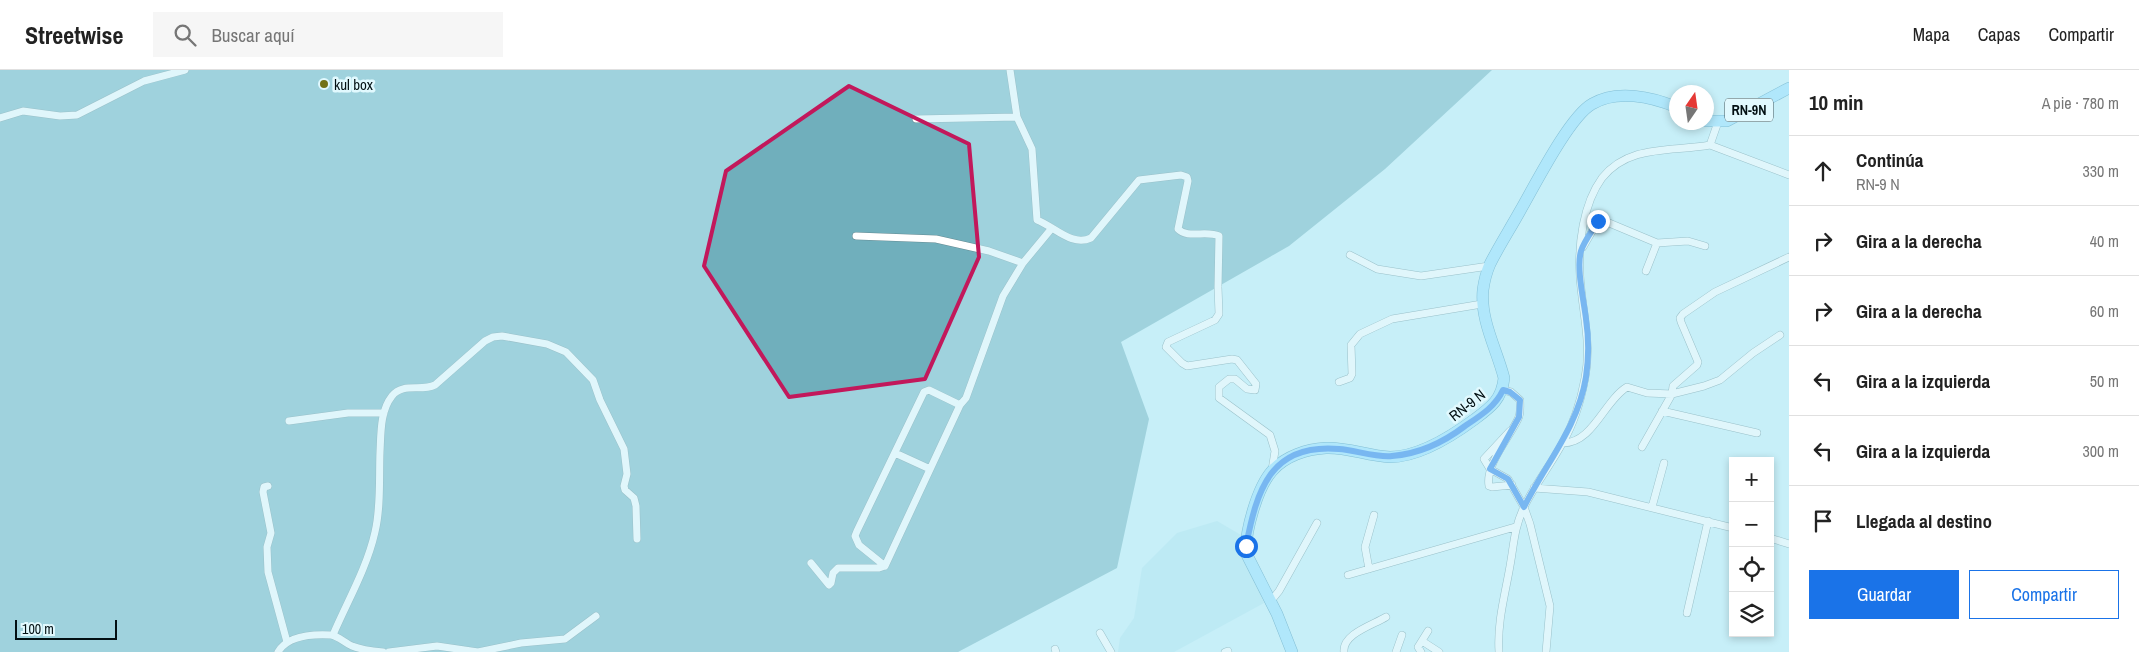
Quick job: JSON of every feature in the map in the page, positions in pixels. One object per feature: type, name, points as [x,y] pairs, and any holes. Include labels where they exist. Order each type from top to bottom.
[{"type":"main road","name":"RN-9N","points":[[1714,121],[1727,121],[1789,88]]},
{"type":"main road","name":"RN-9 N","points":[[1292,652],[1246,554],[1252,515],[1263,486],[1272,471],[1300,452],[1326,448],[1390,457],[1420,451],[1456,433],[1499,399],[1503,390],[1502,372],[1482,304],[1483,288],[1489,266],[1555,150],[1579,116],[1592,104],[1611,97],[1633,96],[1659,100],[1669,104]]},
{"type":"street","points":[[0,118],[23,111],[60,116],[77,115],[144,81],[184,70]]},
{"type":"street","points":[[1010,70],[1017,117],[1032,148],[1037,220],[1074,240],[1083,242],[1091,238],[1139,180],[1181,175],[1187,177],[1188,181],[1178,229],[1183,233],[1214,233],[1219,236],[1218,287],[1220,314],[1215,320],[1168,342],[1166,346],[1182,363],[1188,366],[1232,359],[1241,364],[1256,384],[1255,390],[1248,389],[1235,379],[1229,379],[1219,387],[1219,398],[1270,435],[1275,450],[1272,471]]},
{"type":"street","points":[[916,120],[1017,117]]},
{"type":"street","points":[[1710,145],[1711,130]]},
{"type":"street","points":[[1499,652],[1499,620],[1515,527],[1534,488],[1563,443],[1578,406],[1585,379],[1589,349],[1580,276],[1581,251],[1592,194],[1610,169],[1634,154],[1710,145],[1789,175]]},
{"type":"street","points":[[1581,251],[1598,221],[1602,220],[1658,243],[1688,241],[1705,246]]},
{"type":"street","points":[[811,562],[829,585],[833,573],[838,568],[879,568],[885,566],[960,405],[966,398],[1003,296],[1023,263],[1052,228]]},
{"type":"street","points":[[856,236],[936,239],[989,251],[1023,263]]},
{"type":"street","points":[[1646,271],[1658,243]]},
{"type":"street","points":[[1350,255],[1377,269],[1421,276],[1489,266]]},
{"type":"street","points":[[1642,447],[1672,394],[1676,382],[1697,366],[1698,362],[1681,322],[1680,318],[1683,314],[1715,292],[1789,257]]},
{"type":"street","points":[[1339,382],[1350,378],[1352,374],[1352,345],[1360,334],[1392,319],[1482,304]]},
{"type":"street","points":[[1563,443],[1572,443],[1585,433],[1627,387],[1647,393],[1672,394],[1720,380],[1753,353],[1780,335]]},
{"type":"street","points":[[333,635],[367,557],[375,530],[381,427],[390,399],[395,393],[405,388],[428,388],[435,385],[493,336],[547,344],[566,352],[593,380],[600,400],[624,449],[627,474],[624,486],[625,490],[634,498],[636,506],[637,540]]},
{"type":"street","points":[[885,566],[859,545],[855,536],[926,390],[960,405]]},
{"type":"street","points":[[1503,390],[1510,392],[1520,400],[1519,417],[1490,469],[1488,475],[1489,486],[1512,485]]},
{"type":"street","points":[[1662,411],[1757,433]]},
{"type":"street","points":[[289,421],[348,413],[384,413]]},
{"type":"street","points":[[895,453],[930,469]]},
{"type":"street","points":[[1652,507],[1664,463]]},
{"type":"street","points":[[1490,469],[1505,476],[1512,485],[1524,507],[1530,524],[1550,606],[1546,652]]},
{"type":"street","points":[[268,486],[264,487],[263,492],[272,533],[267,547],[266,562],[273,598],[286,642]]},
{"type":"street","points":[[1534,488],[1588,492],[1729,527]]},
{"type":"street","points":[[1369,569],[1365,547],[1374,516]]},
{"type":"street","points":[[1687,613],[1708,521]]},
{"type":"street","points":[[1270,602],[1279,591],[1317,523]]},
{"type":"street","points":[[1348,575],[1515,527]]},
{"type":"street","points":[[1774,539],[1789,544]]},
{"type":"street","points":[[389,652],[437,646],[478,652],[564,639],[596,616]]},
{"type":"street","points":[[1344,652],[1343,645],[1348,638],[1386,617]]},
{"type":"street","points":[[1421,652],[1418,647],[1428,631]]},
{"type":"street","points":[[1100,633],[1111,652]]},
{"type":"street","points":[[278,652],[286,642],[298,637],[333,635],[365,650],[383,652]]},
{"type":"street","points":[[1396,652],[1402,635]]},
{"type":"street","points":[[1422,641],[1440,652]]},
{"type":"highlighted area","points":[[849,86],[969,144],[979,257],[925,379],[789,397],[704,266],[726,171]]},
{"type":"shaded area","points":[[0,70],[1492,70],[1385,169],[1289,246],[1121,342],[1149,419],[1117,568],[958,652],[0,652]]},
{"type":"shaded area","points":[[1217,521],[1241,535],[1243,551],[1264,603],[1174,652],[1118,652],[1120,638],[1134,618],[1142,568],[1177,533]]},
{"type":"place","name":"kul box","points":[[324,84]]},
{"type":"route","points":[[1246,546],[1252,515],[1263,486],[1272,471],[1300,452],[1326,448],[1390,457],[1420,451],[1456,433],[1490,408],[1499,399],[1503,390],[1510,392],[1520,400],[1519,417],[1490,469],[1508,479],[1524,507],[1570,430],[1585,379],[1589,349],[1580,276],[1581,251],[1598,221]]}]
